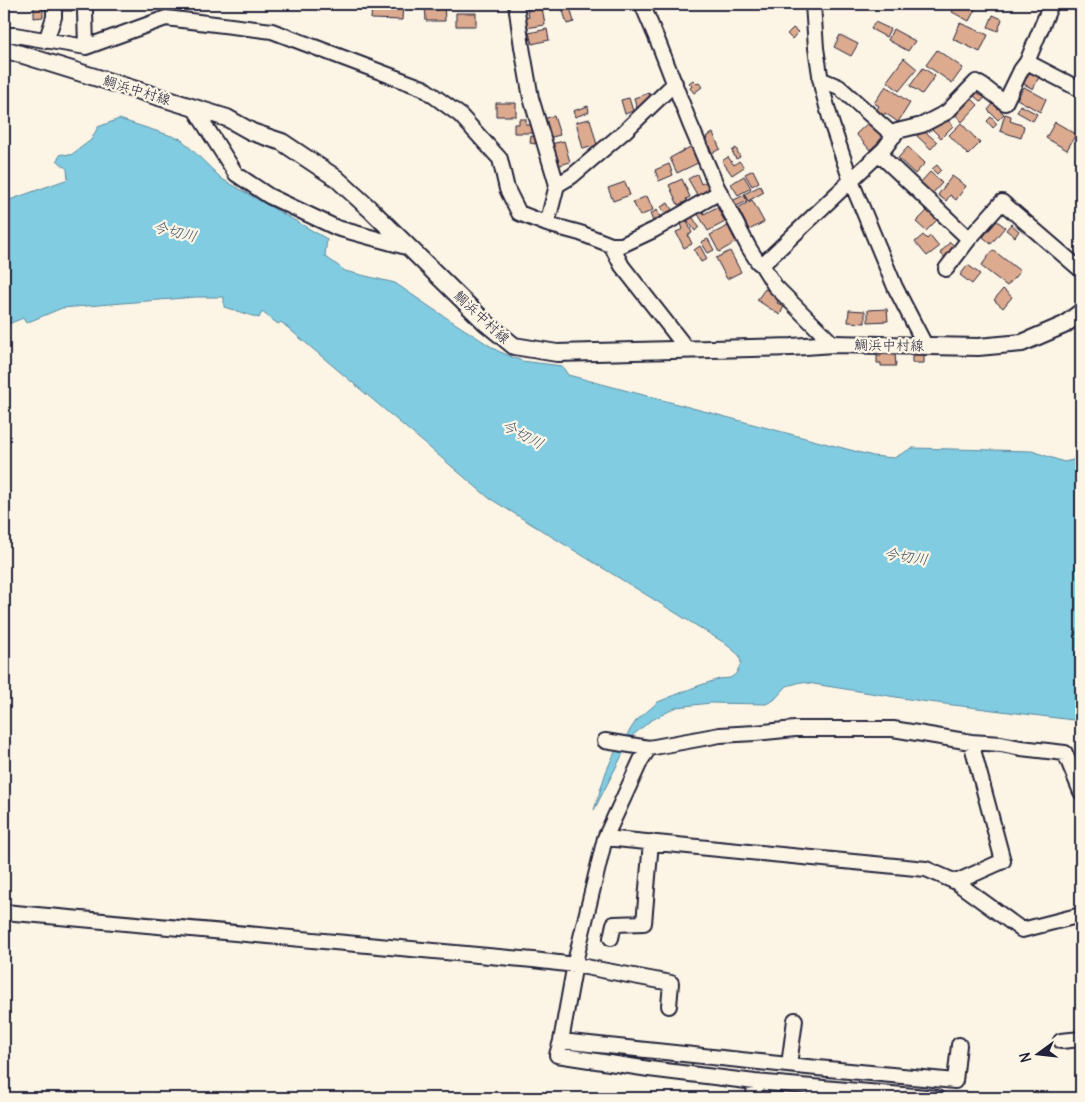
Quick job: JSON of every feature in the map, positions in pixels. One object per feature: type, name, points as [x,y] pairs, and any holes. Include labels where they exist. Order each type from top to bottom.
[{"type":"main road","name":"鯛浜中村線","points":[[4,49],[227,118],[252,132],[282,142],[336,178],[486,323],[514,346],[557,353],[792,347],[833,344],[978,347],[1022,343],[1064,325],[1081,312]]},
{"type":"street","points":[[46,40],[54,17],[54,4]]},
{"type":"street","points":[[516,4],[531,98],[557,184],[546,224]]},
{"type":"street","points":[[642,4],[660,44],[690,124],[720,192],[749,248],[775,286],[833,344]]},
{"type":"street","points":[[812,4],[820,78],[832,125],[851,181],[895,287],[925,345]]},
{"type":"street","points":[[762,265],[879,154],[897,131],[922,125],[947,112],[976,82],[1005,103],[1021,70],[1027,62],[1048,5]]},
{"type":"street","points":[[85,11],[86,47]]},
{"type":"street","points":[[4,34],[86,47],[166,18],[272,31],[423,88],[460,115],[500,159],[507,189],[519,214],[546,224],[580,232],[610,245],[622,245],[654,230],[720,192]]},
{"type":"street","points":[[1027,62],[1081,90]]},
{"type":"street","points":[[820,78],[839,87],[894,136]]},
{"type":"street","points":[[557,184],[572,176],[625,131],[675,84]]},
{"type":"street","points":[[194,108],[236,174],[269,196],[337,228],[410,248]]},
{"type":"street","points":[[879,154],[969,239]]},
{"type":"street","points":[[946,269],[969,239],[1002,202],[1081,270]]},
{"type":"street","points":[[610,245],[622,266],[687,349]]},
{"type":"street","points":[[605,741],[649,748],[720,735],[795,729],[893,729],[971,742],[1001,744],[1065,753],[1081,792]]},
{"type":"street","points":[[956,882],[1003,861],[971,742]]},
{"type":"street","points":[[649,748],[641,760],[605,838],[575,965],[557,1055],[649,1070],[755,1082],[891,1096],[937,1098]]},
{"type":"street","points":[[605,838],[926,869],[956,882],[1022,930],[1081,915]]},
{"type":"street","points":[[611,938],[614,924],[644,924],[651,842]]},
{"type":"street","points":[[4,912],[575,965],[671,983],[669,1006]]},
{"type":"street","points":[[789,1065],[794,1020]]},
{"type":"street","points":[[1061,1041],[1081,1039]]},
{"type":"street","points":[[561,1041],[955,1081],[959,1045]]},
{"type":"street","points":[[754,1098],[755,1082]]},
{"type":"water","name":"今切川","points":[[119,119],[181,139],[222,179],[327,239],[325,256],[345,271],[395,283],[498,351],[522,361],[562,366],[568,375],[873,456],[894,458],[912,448],[1032,451],[1064,462],[1081,458],[1081,721],[921,701],[801,682],[787,686],[774,700],[766,704],[710,703],[677,707],[650,721],[632,736],[594,810],[614,754],[636,721],[658,702],[719,679],[730,678],[736,674],[741,663],[739,655],[723,642],[489,498],[281,322],[278,324],[262,312],[259,318],[224,307],[224,297],[196,297],[62,308],[26,323],[23,318],[4,326],[4,202],[68,179],[67,169],[57,160],[61,154],[71,155],[91,140],[98,127]]},
{"type":"building","points":[[61,4],[72,4],[72,11],[61,11]]},
{"type":"building","points":[[264,4],[283,4],[282,6]]},
{"type":"building","points":[[372,4],[403,4],[402,20],[371,19]]},
{"type":"building","points":[[425,4],[444,4],[445,21],[426,21]]},
{"type":"building","points":[[561,4],[569,4],[574,22],[567,24]]},
{"type":"building","points":[[867,4],[879,4],[876,9]]},
{"type":"building","points":[[956,4],[978,4],[969,21],[952,12]]},
{"type":"building","points":[[34,5],[43,5],[43,17],[34,18]]},
{"type":"building","points":[[542,7],[545,25],[526,28],[524,18],[529,17],[527,9]]},
{"type":"building","points":[[456,13],[476,13],[476,26],[456,26]]},
{"type":"building","points":[[993,15],[1002,19],[998,31],[988,27]]},
{"type":"building","points":[[875,22],[890,29],[886,37],[871,29]]},
{"type":"building","points":[[960,23],[988,35],[980,52],[953,39]]},
{"type":"building","points":[[793,28],[798,32],[792,39],[787,34]]},
{"type":"building","points":[[547,29],[549,40],[532,44],[529,33]]},
{"type":"building","points":[[893,29],[915,41],[908,51],[888,40]]},
{"type":"building","points":[[840,35],[858,44],[851,56],[834,47]]},
{"type":"building","points":[[937,50],[963,68],[952,83],[926,65]]},
{"type":"building","points":[[904,58],[917,69],[899,91],[887,81]]},
{"type":"building","points":[[923,68],[935,76],[922,94],[910,86]]},
{"type":"building","points":[[1029,69],[1040,75],[1033,89],[1022,83]]},
{"type":"building","points":[[693,80],[702,87],[694,93],[689,83]]},
{"type":"building","points":[[886,86],[910,103],[898,122],[885,113],[882,117],[875,112],[879,106],[874,103]]},
{"type":"building","points":[[1024,87],[1046,99],[1040,112],[1017,99]]},
{"type":"building","points":[[977,88],[986,96],[981,102],[972,94]]},
{"type":"building","points":[[649,93],[651,102],[638,112],[634,98]]},
{"type":"building","points":[[970,97],[978,105],[962,122],[954,113]]},
{"type":"building","points":[[629,98],[633,111],[625,114],[621,100]]},
{"type":"building","points":[[496,103],[516,103],[516,116],[496,116]]},
{"type":"building","points":[[993,104],[1004,114],[998,120],[988,110]]},
{"type":"building","points":[[1020,105],[1037,114],[1033,121],[1017,112]]},
{"type":"building","points":[[588,106],[589,112],[575,117],[573,111]]},
{"type":"building","points":[[1005,114],[1011,116],[1010,121],[1024,126],[1021,138],[1000,131]]},
{"type":"building","points":[[554,116],[560,135],[548,138],[543,119]]},
{"type":"building","points":[[991,117],[997,124],[993,128],[987,121]]},
{"type":"building","points":[[946,118],[953,126],[941,138],[932,129]]},
{"type":"building","points":[[519,119],[526,119],[526,125],[535,125],[536,133],[514,133],[514,124],[519,124]]},
{"type":"building","points":[[590,119],[597,145],[583,149],[576,122]]},
{"type":"building","points":[[869,122],[883,138],[870,150],[856,134]]},
{"type":"building","points":[[1055,122],[1076,134],[1067,150],[1046,138]]},
{"type":"building","points":[[961,123],[980,143],[968,155],[949,135]]},
{"type":"building","points":[[923,130],[937,142],[931,149],[917,136]]},
{"type":"building","points":[[713,133],[720,149],[712,153],[706,137]]},
{"type":"building","points":[[531,136],[536,137],[535,144],[530,143]]},
{"type":"building","points":[[564,141],[570,162],[557,166],[551,144]]},
{"type":"building","points":[[692,146],[700,162],[677,173],[670,158]]},
{"type":"building","points":[[908,147],[925,163],[915,174],[898,158]]},
{"type":"building","points":[[736,148],[740,157],[736,159],[732,151]]},
{"type":"building","points":[[728,157],[734,165],[739,161],[744,167],[732,175],[722,161]]},
{"type":"building","points":[[669,164],[673,175],[659,181],[655,170]]},
{"type":"building","points":[[937,165],[941,170],[937,174],[932,169]]},
{"type":"building","points":[[753,170],[759,182],[752,186],[745,174]]},
{"type":"building","points":[[930,172],[942,183],[932,194],[920,183]]},
{"type":"building","points":[[697,174],[701,184],[707,181],[712,191],[699,198],[688,179]]},
{"type":"building","points":[[744,176],[751,188],[738,195],[731,184]]},
{"type":"building","points":[[952,176],[966,186],[956,200],[950,195],[946,201],[938,195]]},
{"type":"building","points":[[682,179],[690,197],[686,199],[687,201],[678,205],[669,185]]},
{"type":"building","points":[[625,182],[630,195],[613,201],[608,188]]},
{"type":"building","points":[[760,186],[764,192],[748,201],[744,194]]},
{"type":"building","points":[[744,195],[747,201],[735,207],[732,201]]},
{"type":"building","points":[[647,196],[653,210],[640,216],[633,202]]},
{"type":"building","points":[[752,200],[764,222],[749,230],[738,208]]},
{"type":"building","points":[[668,203],[672,210],[665,213],[661,207]]},
{"type":"building","points":[[717,207],[725,222],[708,231],[698,214],[703,211],[704,214]]},
{"type":"building","points":[[930,208],[939,218],[926,231],[916,222]]},
{"type":"building","points":[[657,210],[660,217],[653,221],[650,214]]},
{"type":"building","points":[[691,215],[699,227],[695,231],[686,218]]},
{"type":"building","points":[[686,218],[692,233],[688,235],[692,244],[684,248],[676,232],[683,229],[680,221]]},
{"type":"building","points":[[997,221],[1005,227],[991,244],[983,237]]},
{"type":"building","points":[[1011,224],[1019,231],[1015,237],[1006,230]]},
{"type":"building","points":[[728,226],[736,242],[719,252],[710,235]]},
{"type":"building","points":[[923,235],[927,239],[930,236],[939,247],[927,256],[915,242]]},
{"type":"building","points":[[708,239],[714,250],[708,253],[701,242]]},
{"type":"building","points":[[950,242],[959,250],[949,261],[940,253]]},
{"type":"building","points":[[700,246],[707,259],[701,262],[694,250]]},
{"type":"building","points":[[993,250],[1020,271],[1007,286],[981,266]]},
{"type":"building","points":[[730,251],[741,272],[727,279],[716,258]]},
{"type":"building","points":[[968,265],[980,274],[972,284],[960,275]]},
{"type":"building","points":[[765,289],[780,297],[777,303],[784,306],[780,315],[757,300]]},
{"type":"building","points":[[1003,289],[1012,297],[1003,308],[994,300]]},
{"type":"building","points":[[887,309],[888,321],[868,322],[868,310]]},
{"type":"building","points":[[849,310],[865,311],[865,323],[848,322]]},
{"type":"building","points":[[912,351],[924,352],[924,363],[912,363]]},
{"type":"building","points":[[895,353],[896,366],[881,366],[881,363],[877,363],[877,356]]},
{"type":"waterway","points":[[514,37],[518,63]]}]
